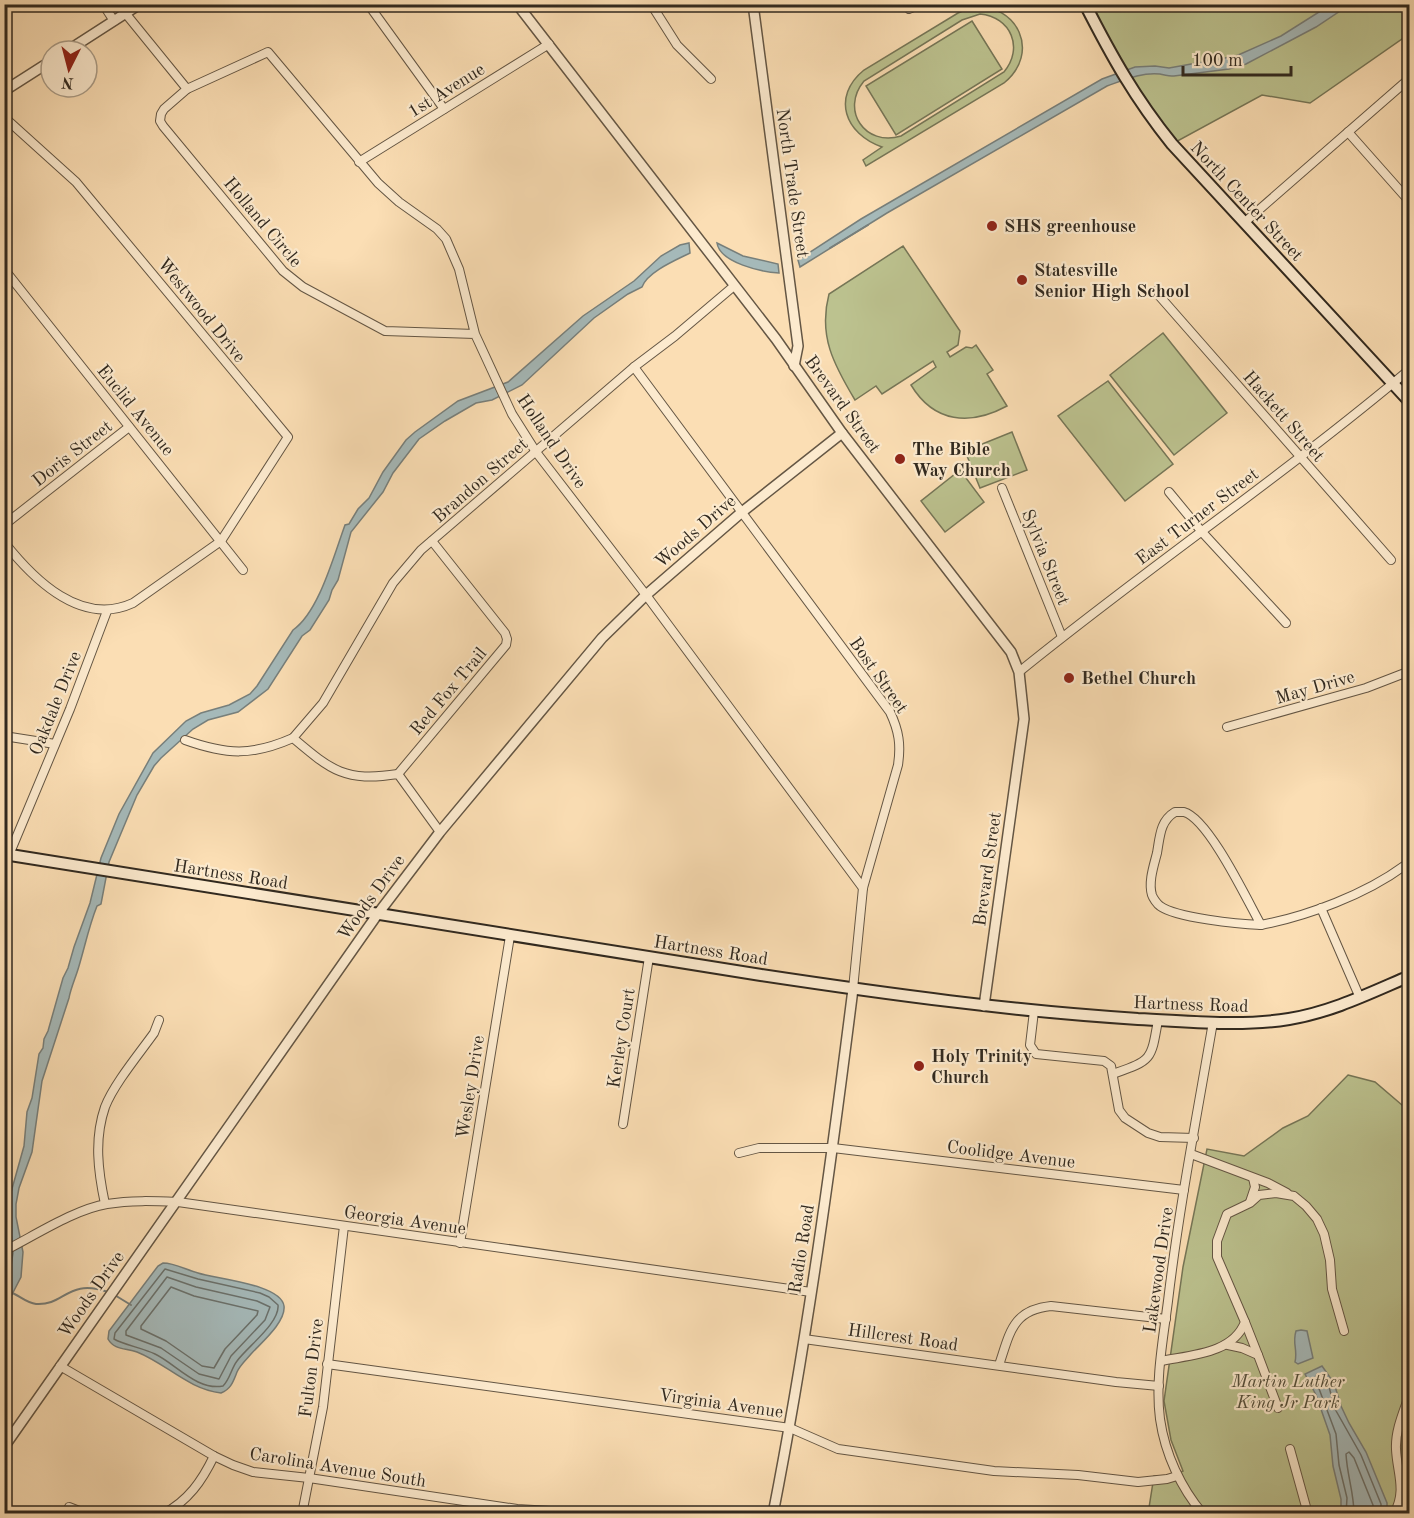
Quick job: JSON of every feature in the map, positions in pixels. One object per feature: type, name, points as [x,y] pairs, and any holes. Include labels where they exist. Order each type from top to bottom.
[{"type":"main road","name":"North Center Street","points":[[1085,4],[1122,76],[1146,112],[1172,144],[1410,402]]},
{"type":"main road","name":"Hartness Road","points":[[7,855],[854,989],[1034,1011],[1158,1020],[1251,1023],[1288,1019],[1325,1011],[1410,976]]},
{"type":"street","points":[[103,4],[114,21]]},
{"type":"street","points":[[86,39],[140,4]]},
{"type":"street","points":[[368,4],[444,110]]},
{"type":"street","name":"Brevard Street","points":[[517,4],[795,366],[842,434],[1011,652],[1019,672],[1023,707],[1021,743],[984,1006]]},
{"type":"street","points":[[651,4],[677,45],[711,79]]},
{"type":"street","name":"North Trade Street","points":[[753,4],[798,346],[795,366]]},
{"type":"street","points":[[909,7],[921,4]]},
{"type":"street","points":[[126,14],[187,89]]},
{"type":"street","name":"1st Avenue","points":[[359,162],[549,44]]},
{"type":"street","name":"Holland Drive","points":[[187,89],[268,51],[378,183],[437,229],[446,239],[459,269],[475,334],[512,414],[536,452],[646,595],[863,888]]},
{"type":"street","points":[[4,91],[39,69]]},
{"type":"street","points":[[1245,222],[1410,78]]},
{"type":"street","name":"Holland Circle","points":[[187,89],[164,109],[160,120],[163,126],[292,280],[384,331],[475,334]]},
{"type":"street","name":"Westwood Drive","points":[[4,117],[76,182],[288,437],[221,541]]},
{"type":"street","points":[[1348,132],[1410,202]]},
{"type":"street","name":"Euclid Avenue","points":[[4,269],[243,570]]},
{"type":"street","name":"Brandon Street","points":[[292,738],[323,703],[393,583],[410,561],[634,367],[734,286]]},
{"type":"street","name":"Hackett Street","points":[[1155,291],[1391,560]]},
{"type":"street","name":"Bost Street","points":[[634,367],[890,712],[898,729],[900,747],[898,765],[863,888],[854,989]]},
{"type":"street","name":"East Turner Street","points":[[1019,672],[1410,369]]},
{"type":"street","name":"Doris Street","points":[[4,525],[129,427]]},
{"type":"street","name":"Woods Drive","points":[[4,1447],[178,1202],[377,915],[440,832],[602,638],[646,595],[742,512],[842,434]]},
{"type":"street","name":"Sylvia Street","points":[[1002,488],[1062,637]]},
{"type":"street","points":[[1169,492],[1202,532],[1286,623]]},
{"type":"street","points":[[4,542],[42,582],[61,597],[83,607],[107,611],[120,609],[133,603],[221,541]]},
{"type":"street","name":"Red Fox Trail","points":[[399,774],[506,645],[507,639],[505,633],[432,541]]},
{"type":"street","name":"Oakdale Drive","points":[[4,872],[7,855],[55,744],[107,611]]},
{"type":"street","name":"May Drive","points":[[1227,728],[1366,688],[1410,671]]},
{"type":"street","points":[[4,736],[55,744]]},
{"type":"street","points":[[185,740],[222,751],[246,752],[270,748],[292,738],[324,764],[354,777],[374,778],[399,774],[440,832]]},
{"type":"street","points":[[1261,925],[1219,847],[1194,818],[1185,812],[1175,812],[1166,818],[1161,827],[1151,883],[1152,895],[1159,905],[1170,911],[1191,916],[1261,925],[1292,919],[1386,880],[1404,866]]},
{"type":"street","points":[[1321,908],[1360,998]]},
{"type":"street","name":"Wesley Drive","points":[[460,1243],[510,936]]},
{"type":"street","name":"Kerley Court","points":[[623,1124],[649,957]]},
{"type":"street","name":"Radio Road","points":[[773,1514],[804,1339],[854,989]]},
{"type":"street","points":[[1034,1011],[1030,1045],[1033,1052],[1040,1055],[1104,1061],[1111,1066],[1119,1110],[1125,1118],[1148,1133],[1160,1137],[1194,1138]]},
{"type":"street","points":[[105,1204],[99,1177],[100,1127],[112,1095],[154,1033],[159,1020]]},
{"type":"street","points":[[1113,1074],[1141,1064],[1149,1058],[1158,1020]]},
{"type":"street","name":"Lakewood Drive","points":[[1203,1514],[1177,1476],[1160,1420],[1159,1386],[1166,1319],[1185,1190],[1213,1022]]},
{"type":"street","name":"Coolidge Avenue","points":[[739,1153],[759,1148],[833,1148],[1185,1190]]},
{"type":"street","points":[[1191,1154],[1294,1196],[1317,1219],[1324,1234],[1330,1260],[1332,1289],[1344,1331]]},
{"type":"street","points":[[1250,1203],[1255,1187],[1253,1178]]},
{"type":"street","points":[[1278,1408],[1217,1257],[1217,1241],[1227,1214],[1250,1203],[1259,1195],[1276,1193],[1294,1196]]},
{"type":"street","name":"Georgia Avenue","points":[[8,1249],[81,1212],[105,1204],[140,1200],[178,1202],[811,1292]]},
{"type":"street","name":"Fulton Drive","points":[[302,1514],[322,1407],[344,1226]]},
{"type":"street","points":[[999,1365],[1012,1328],[1021,1316],[1035,1308],[1051,1306],[1166,1319]]},
{"type":"street","points":[[1228,1345],[1245,1322]]},
{"type":"street","name":"Hillcrest Road","points":[[804,1339],[1159,1386]]},
{"type":"street","points":[[1161,1361],[1228,1345],[1258,1355]]},
{"type":"street","name":"Virginia Avenue","points":[[327,1364],[790,1428],[838,1449],[994,1471],[1078,1475],[1138,1482],[1177,1476]]},
{"type":"street","name":"Carolina Avenue South","points":[[60,1366],[214,1456],[253,1472],[309,1478],[517,1509],[601,1514]]},
{"type":"street","points":[[1395,1514],[1401,1499],[1396,1435],[1410,1393]]},
{"type":"street","points":[[1290,1449],[1308,1514]]},
{"type":"street","points":[[163,1514],[175,1508],[193,1492],[214,1456]]},
{"type":"street","points":[[69,1507],[87,1514]]},
{"type":"green space","points":[[1103,4],[1409,5],[1409,34],[1310,103],[1262,95],[1172,144],[1088,11]]},
{"type":"green space","points":[[972,7],[988,8],[1002,13],[1012,21],[1019,32],[1022,45],[1021,58],[1015,71],[1004,83],[866,166],[863,160],[882,147],[869,141],[851,124],[845,103],[854,81],[864,70],[958,13]],"holes":[[[980,14],[1000,21],[1011,35],[1013,53],[1004,72],[901,136],[888,138],[877,136],[860,124],[855,103],[857,92],[864,81],[962,20]]]},
{"type":"green space","points":[[972,21],[1002,69],[896,135],[866,86]]},
{"type":"green space","points":[[903,246],[960,331],[958,345],[947,352],[950,357],[966,347],[972,348],[976,345],[993,370],[987,374],[1007,406],[980,416],[966,418],[942,414],[930,407],[911,385],[936,367],[933,361],[882,394],[876,386],[855,400],[830,350],[825,323],[829,294]]},
{"type":"green space","points":[[1163,333],[1227,413],[1174,455],[1110,375]]},
{"type":"green space","points":[[1108,381],[1173,464],[1125,501],[1058,416]]},
{"type":"green space","points":[[1012,432],[1027,470],[980,488],[965,451]]},
{"type":"green space","points":[[960,470],[984,502],[945,532],[921,501]]},
{"type":"green space","name":"Martin Luther King Jr Park","points":[[1348,1075],[1375,1082],[1409,1111],[1409,1513],[1148,1514],[1154,1476],[1170,1476],[1183,1471],[1171,1440],[1164,1401],[1183,1267],[1207,1149],[1244,1156],[1283,1128],[1308,1116]]},
{"type":"water","points":[[1330,5],[1349,5],[1316,27],[1246,64],[1229,69],[1174,76],[1147,74],[1107,86],[887,213],[800,267],[798,260],[861,219],[1102,79],[1135,67],[1169,68],[1236,56],[1281,36]]},
{"type":"water","points":[[689,243],[690,253],[656,271],[642,287],[594,318],[522,385],[492,400],[476,403],[419,439],[393,473],[383,492],[351,532],[338,580],[329,600],[310,630],[302,636],[268,689],[238,712],[208,720],[193,729],[154,766],[137,795],[109,862],[101,904],[97,906],[92,921],[42,1081],[32,1152],[19,1188],[16,1204],[16,1217],[23,1252],[21,1277],[5,1308],[4,1286],[10,1272],[13,1253],[8,1203],[24,1146],[27,1112],[32,1098],[39,1054],[43,1048],[63,978],[90,903],[101,858],[119,814],[153,753],[186,721],[201,713],[229,705],[250,694],[257,686],[293,630],[311,610],[331,567],[345,525],[349,524],[358,509],[369,498],[383,472],[406,440],[458,401],[508,382],[583,316],[634,281],[661,256],[680,245]]},
{"type":"water","points":[[717,243],[743,256],[778,264],[779,273],[763,271],[733,261],[720,250]]},
{"type":"water","points":[[163,1263],[260,1287],[272,1292],[284,1306],[284,1312],[277,1325],[241,1365],[229,1387],[221,1393],[198,1387],[148,1357],[114,1345],[108,1339],[109,1331],[158,1266]]},
{"type":"water","points":[[1296,1331],[1307,1331],[1313,1358],[1298,1364],[1295,1362],[1295,1340]]},
{"type":"water","points":[[1322,1366],[1334,1383],[1341,1406],[1366,1452],[1387,1503],[1387,1513],[1341,1513],[1341,1499],[1333,1466],[1330,1435],[1316,1395],[1305,1374]]},
{"type":"waterway","points":[[830,248],[868,225]]},
{"type":"waterway","points":[[10,1292],[36,1304],[54,1301],[84,1288],[108,1292]]},
{"type":"waterway","points":[[113,1294],[131,1305]]},
{"type":"place","name":"SHS greenhouse","points":[[992,226]]},
{"type":"place","name":"Statesville Senior High School","points":[[1022,280]]},
{"type":"place","name":"The Bible Way Church","points":[[900,459]]},
{"type":"place","name":"Bethel Church","points":[[1069,678]]},
{"type":"place","name":"Holy Trinity Church","points":[[919,1066]]}]
